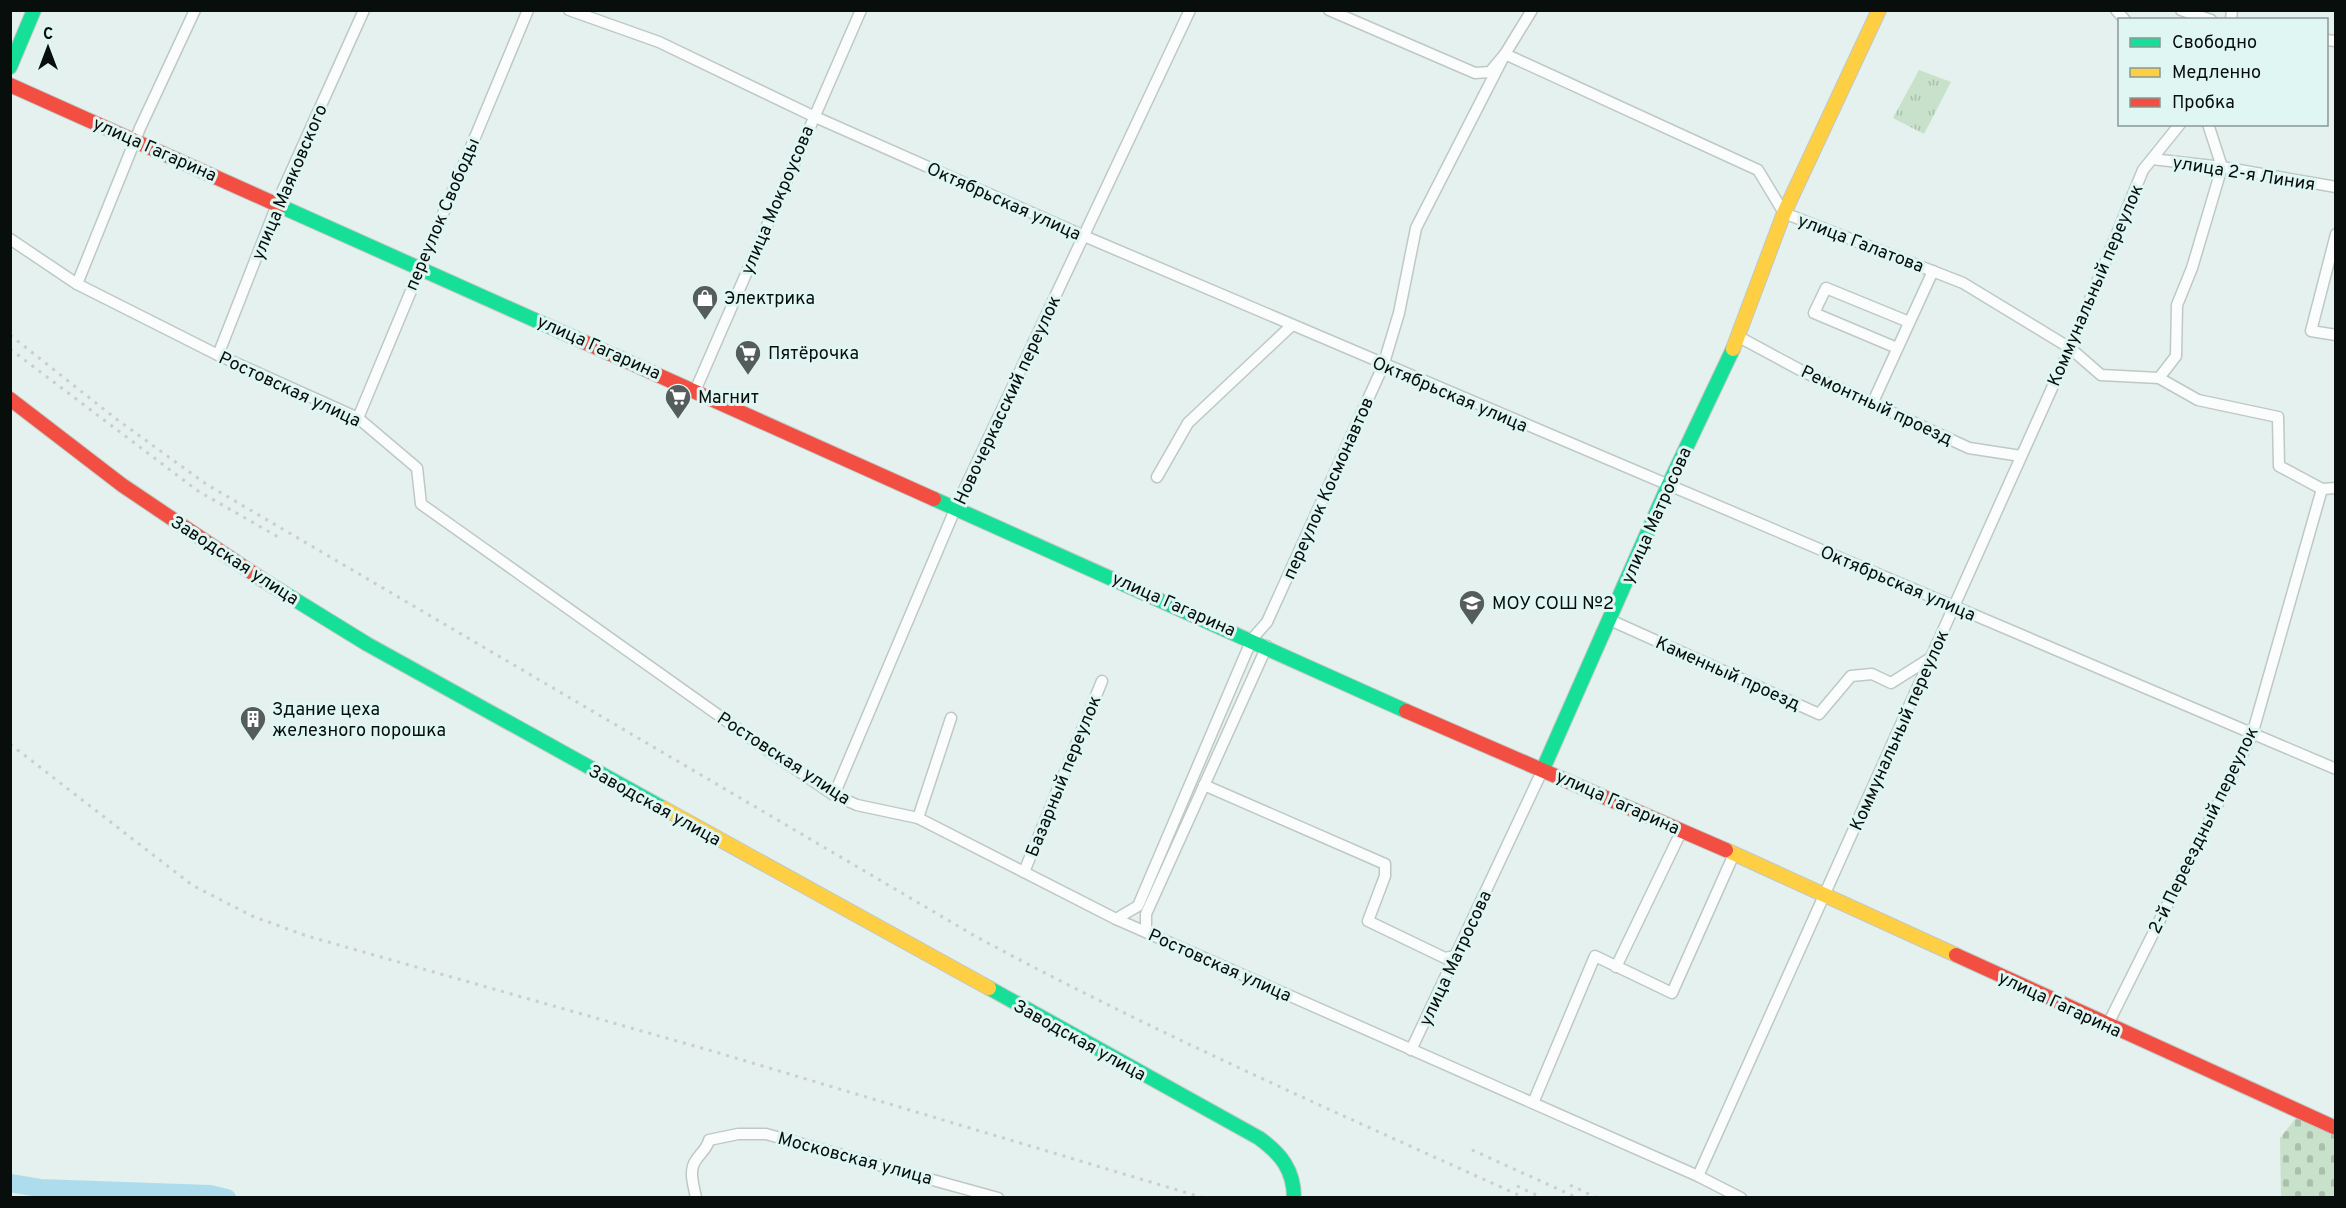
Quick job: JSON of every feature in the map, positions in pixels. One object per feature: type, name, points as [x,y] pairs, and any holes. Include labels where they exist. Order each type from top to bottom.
[{"type":"main road","points":[[10,67],[34,10]]},
{"type":"main road","name":"улица Матросова","points":[[1543,769],[1668,486],[1739,337],[1784,213],[1880,10]]},
{"type":"main road","name":"улица Гагарина","points":[[10,85],[1827,894],[2107,1026],[2336,1128]]},
{"type":"main road","points":[[10,419],[15,403]]},
{"type":"main road","name":"Заводская улица","points":[[15,403],[122,485],[266,582],[367,644],[1259,1138],[1287,1162],[1293,1178],[1294,1197]]},
{"type":"street","points":[[77,284],[140,128],[195,10]]},
{"type":"street","name":"улица Маяковского","points":[[218,355],[278,205],[364,10]]},
{"type":"street","name":"переулок Свободы","points":[[358,418],[419,266],[528,10]]},
{"type":"street","name":"Октябрьская улица","points":[[568,10],[658,42],[813,116],[1383,366],[2336,769]]},
{"type":"street","name":"улица Мокроусова","points":[[695,391],[861,10]]},
{"type":"street","name":"Новочеркасский переулок","points":[[834,795],[957,507],[1190,10]]},
{"type":"street","points":[[1329,10],[1475,74],[1490,72],[1505,54]]},
{"type":"street","name":"переулок Космонавтов","points":[[1116,919],[1138,906],[1252,639],[1267,622],[1383,366],[1399,313],[1416,228],[1505,54],[1532,10]]},
{"type":"street","points":[[2181,10],[2205,18]]},
{"type":"street","name":"улица Галатова","points":[[1505,54],[1758,170],[1784,213],[1963,283],[2070,348],[2101,375],[2158,378],[2198,400],[2278,417],[2279,466],[2322,489]]},
{"type":"street","name":"Коммунальный переулок","points":[[1698,1176],[1827,894],[1953,606],[2070,348],[2143,170],[2178,126]]},
{"type":"street","points":[[2158,378],[2176,356],[2177,305],[2222,167],[2209,126]]},
{"type":"street","name":"улица 2-я Линия","points":[[2151,159],[2222,167],[2336,187]]},
{"type":"street","points":[[2336,234],[2311,331],[2336,334]]},
{"type":"street","name":"Ростовская улица","points":[[10,240],[77,284],[218,355],[358,418],[417,468],[421,504],[834,795],[857,806],[918,818],[1116,919],[1741,1197]]},
{"type":"street","points":[[1872,404],[1933,271]]},
{"type":"street","points":[[1897,348],[1814,313],[1827,288],[1909,322]]},
{"type":"street","points":[[1157,477],[1188,423],[1291,326]]},
{"type":"street","name":"Ремонтный проезд","points":[[1739,337],[1872,404],[1969,448],[2021,456]]},
{"type":"street","points":[[2322,489],[2336,488]]},
{"type":"street","name":"2-й Переездный переулок","points":[[2107,1026],[2252,735],[2322,489]]},
{"type":"street","name":"Каменный проезд","points":[[1610,620],[1819,714],[1851,676],[1872,674],[1892,683],[1930,658]]},
{"type":"street","points":[[1146,932],[1146,915],[1267,646]]},
{"type":"street","name":"Базарный переулок","points":[[1024,872],[1102,681]]},
{"type":"street","points":[[918,818],[951,718]]},
{"type":"street","name":"улица Матросова","points":[[1412,1050],[1543,769]]},
{"type":"street","points":[[1204,785],[1385,864],[1385,876],[1368,921],[1445,958],[1455,956]]},
{"type":"street","points":[[1616,967],[1682,830]]},
{"type":"street","points":[[1533,1103],[1594,956],[1672,993],[1734,854]]},
{"type":"street","name":"Московская улица","points":[[696,1196],[692,1170],[694,1161],[708,1147],[709,1140],[738,1134],[766,1134],[998,1197]]},
{"type":"green space","points":[[1919,70],[1951,82],[1924,134],[1893,118]]},
{"type":"green space","points":[[2305,1107],[2335,1120],[2335,1197],[2281,1197],[2280,1138]]},
{"type":"waterway","points":[[10,1183],[40,1188],[210,1194],[227,1198]]},
{"type":"railway","points":[[10,335],[115,418],[206,484],[975,936],[1042,972],[1179,1039],[1525,1198]]},
{"type":"railway","points":[[10,349],[198,491],[280,538]]},
{"type":"railway","points":[[10,744],[192,885],[252,916],[307,936],[719,1053],[1204,1198]]},
{"type":"railway","points":[[1472,1150],[1578,1198]]},
{"type":"railway","points":[[1570,1185],[1597,1198]]},
{"type":"railway","points":[[1517,1186],[1543,1198]]},
{"type":"traffic: fast","points":[[10,67],[34,10]]},
{"type":"traffic: fast","points":[[280,206],[584,342]]},
{"type":"traffic: fast","points":[[1543,769],[1668,486],[1733,349]]},
{"type":"traffic: fast","points":[[934,499],[1406,711]]},
{"type":"traffic: fast","points":[[263,580],[367,644],[663,808]]},
{"type":"traffic: fast","points":[[989,988],[1259,1138],[1274,1150],[1285,1164],[1292,1179],[1294,1198]]},
{"type":"traffic: slow","points":[[1733,349],[1784,213],[1879,10]]},
{"type":"traffic: slow","points":[[663,808],[989,988]]},
{"type":"traffic: slow","points":[[1726,850],[1956,955]]},
{"type":"traffic: jam","points":[[10,85],[280,206]]},
{"type":"traffic: jam","points":[[584,342],[934,499]]},
{"type":"traffic: jam","points":[[10,399],[122,485],[263,580]]},
{"type":"traffic: jam","points":[[1406,711],[1726,850]]},
{"type":"traffic: jam","points":[[1956,955],[2336,1128]]},
{"type":"place","name":"Электрика","points":[[705,321]]},
{"type":"place","name":"Пятёрочка","points":[[748,376]]},
{"type":"place","name":"Магнит","points":[[678,420]]},
{"type":"place","name":"МОУ СОШ №2","points":[[1472,626]]},
{"type":"place","name":"Здание цеха железного порошка","points":[[253,742]]}]
